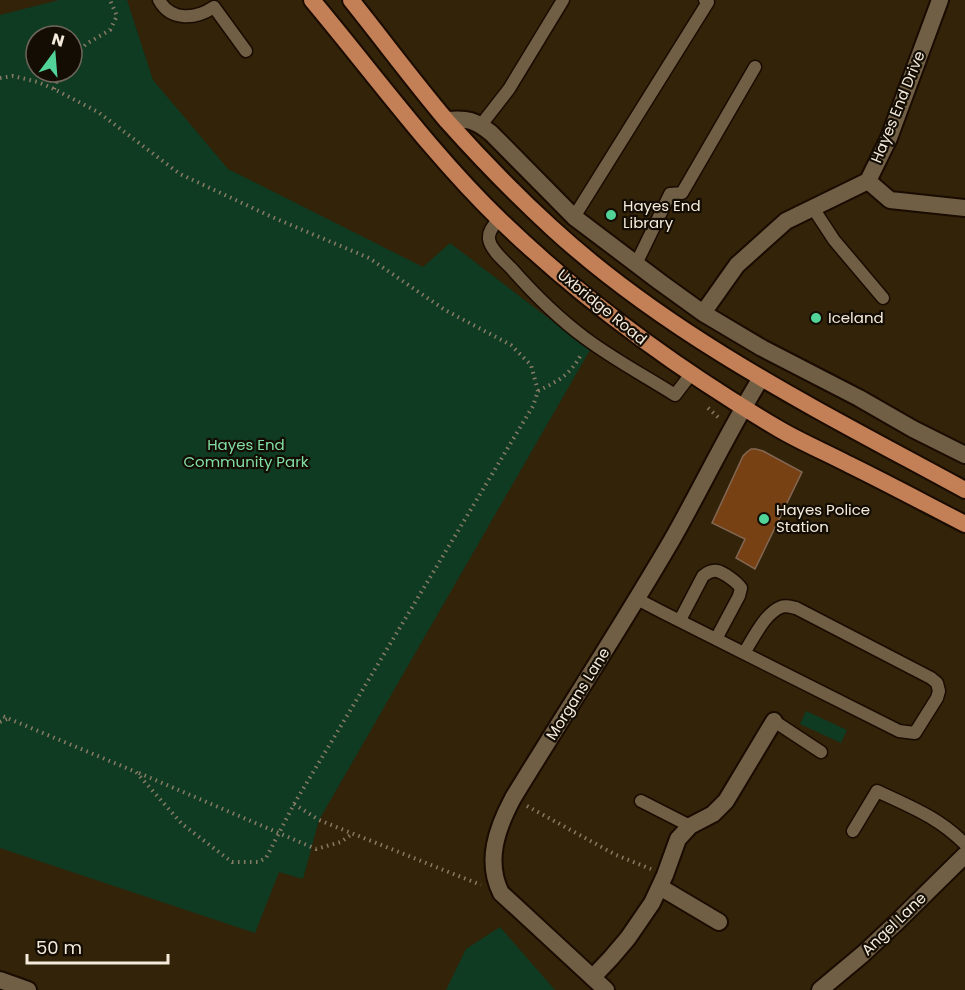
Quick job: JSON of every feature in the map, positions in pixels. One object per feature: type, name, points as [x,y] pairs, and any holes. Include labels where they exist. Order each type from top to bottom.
[{"type":"main road","name":"Uxbridge Road","points":[[312,0],[417,132],[499,219],[587,297],[691,374],[781,430],[965,524]]},
{"type":"main road","name":"Uxbridge Road","points":[[351,0],[447,120],[519,196],[581,253],[628,291],[669,320],[761,378],[965,490]]},
{"type":"street","name":"Hayes End Drive","points":[[704,313],[737,265],[786,221],[868,181],[889,138],[940,0]]},
{"type":"street","points":[[447,120],[471,120],[481,125],[574,217],[704,313],[771,353],[965,455]]},
{"type":"street","points":[[868,181],[890,200],[965,208]]},
{"type":"street","name":"Morgans Lane","points":[[501,893],[495,877],[493,854],[498,832],[513,798],[637,598],[761,378]]},
{"type":"street","points":[[593,977],[628,938],[647,910],[663,881],[678,839],[690,826],[713,814],[726,801],[774,721]]},
{"type":"street","name":"Angel Lane","points":[[820,990],[887,932],[965,855]]},
{"type":"street","points":[[663,881],[718,922]]},
{"type":"street","points":[[501,893],[606,990]]},
{"type":"street","points":[[0,981],[28,990]]},
{"type":"lane","points":[[159,0],[173,14],[189,17],[206,13],[214,7],[246,51]]},
{"type":"lane","points":[[481,125],[509,89],[563,0]]},
{"type":"lane","points":[[574,217],[708,2],[705,0]]},
{"type":"lane","points":[[636,264],[670,194],[682,193],[755,67]]},
{"type":"lane","points":[[813,208],[834,240],[883,298]]},
{"type":"lane","points":[[499,219],[488,236],[489,243],[531,290],[562,320],[586,339],[675,395],[691,374]]},
{"type":"lane","points":[[680,621],[703,576],[717,571],[738,583],[741,588],[716,639]]},
{"type":"lane","points":[[637,598],[680,621],[899,731],[915,732],[937,698],[939,691],[937,683],[931,678],[796,608],[787,606],[779,608],[767,618],[744,653]]},
{"type":"lane","points":[[774,721],[821,752]]},
{"type":"lane","points":[[853,831],[877,791],[943,824],[965,844]]},
{"type":"lane","points":[[641,801],[690,826]]},
{"type":"path","points":[[84,46],[110,30],[117,16],[110,0]]},
{"type":"path","points":[[0,78],[13,76],[54,88],[99,112],[180,174],[272,217],[369,258],[445,310],[511,345],[531,365],[538,391],[533,406],[294,804],[266,858],[258,862],[232,862],[182,824],[136,772]]},
{"type":"path","points":[[54,88],[55,84]]},
{"type":"path","points":[[538,391],[562,379],[573,368],[585,347],[586,339]]},
{"type":"path","points":[[0,715],[316,849],[341,842],[352,834]]},
{"type":"path","points":[[0,723],[8,719]]},
{"type":"path","points":[[513,798],[663,881]]},
{"type":"path","points":[[294,804],[319,820],[501,893]]},
{"type":"green space","name":"Hayes End Community Park","points":[[59,0],[127,0],[153,80],[228,169],[423,267],[450,243],[590,350],[319,820],[303,879],[279,872],[255,933],[0,848],[0,15]]},
{"type":"green space","points":[[806,711],[847,730],[841,743],[800,724]]},
{"type":"green space","points":[[500,927],[555,990],[446,990],[466,949]]},
{"type":"building","points":[[751,449],[763,451],[802,472],[755,569],[736,558],[745,539],[712,523],[743,456]]},
{"type":"place","name":"Hayes End Library","points":[[611,215]]},
{"type":"place","name":"Iceland","points":[[816,318]]},
{"type":"place","name":"Hayes Police Station","points":[[764,519]]}]
